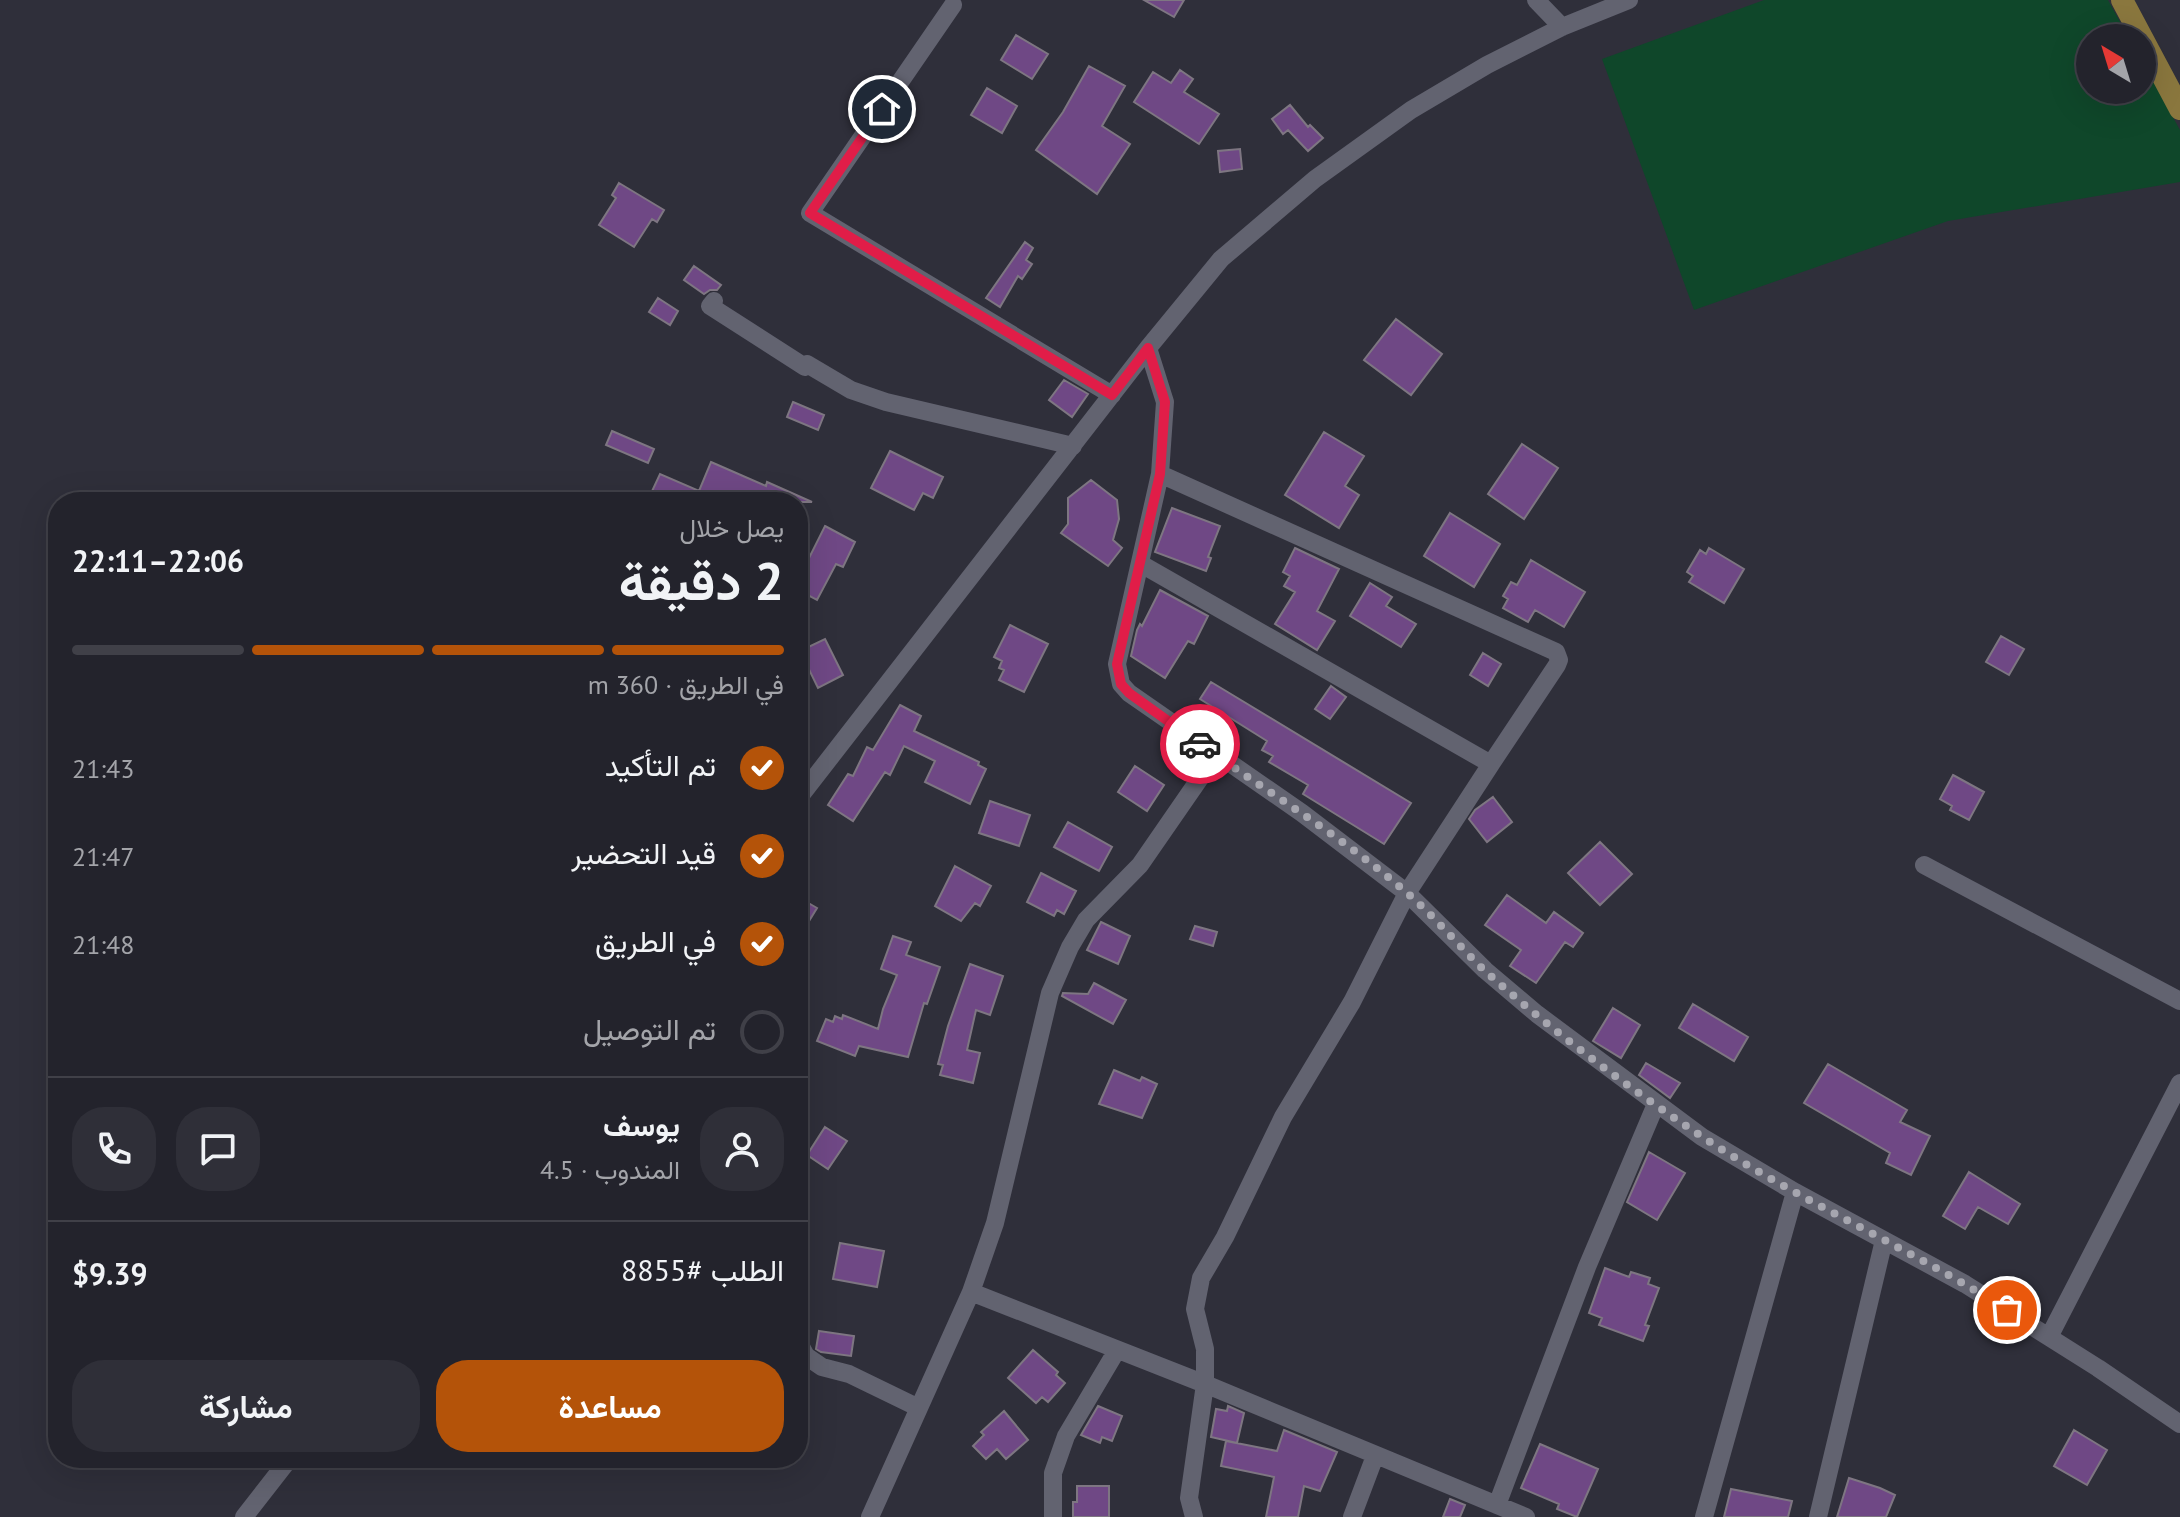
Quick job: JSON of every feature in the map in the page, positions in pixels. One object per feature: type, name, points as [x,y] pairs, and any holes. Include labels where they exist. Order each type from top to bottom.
[{"type":"main road","points":[[2122,0],[2180,109]]},
{"type":"street","points":[[1536,0],[1562,27]]},
{"type":"street","points":[[808,786],[1148,348],[1221,259],[1315,179],[1411,110],[1487,65],[1562,27],[1629,0]]},
{"type":"street","points":[[953,5],[810,213],[1112,395]]},
{"type":"street","points":[[714,301],[710,306],[805,367],[807,364],[851,390],[886,402],[1073,446]]},
{"type":"street","points":[[1148,348],[1165,402],[1160,474],[1117,664],[1121,684],[1129,693],[1302,813],[1407,893],[1485,970],[1586,1053],[1702,1137],[1795,1192],[1965,1284],[2180,1424]]},
{"type":"street","points":[[1160,474],[1556,652],[1559,660],[1407,893],[1352,1002],[1283,1117],[1225,1237],[1201,1278],[1195,1309],[1205,1349],[1205,1384],[1189,1498],[1194,1517]]},
{"type":"street","points":[[1141,564],[1491,764]]},
{"type":"street","points":[[870,1517],[971,1292],[995,1223],[1050,993],[1070,947],[1086,920],[1140,865],[1216,755]]},
{"type":"street","points":[[1924,865],[2180,1001]]},
{"type":"street","points":[[2049,1337],[2180,1083]]},
{"type":"street","points":[[1497,1505],[1587,1267],[1656,1104]]},
{"type":"street","points":[[1704,1517],[1795,1192]]},
{"type":"street","points":[[1818,1517],[1884,1240]]},
{"type":"street","points":[[971,1292],[1205,1384],[1526,1517]]},
{"type":"street","points":[[1053,1517],[1053,1473],[1066,1436],[1117,1350]]},
{"type":"street","points":[[808,1357],[822,1367],[849,1374],[919,1408]]},
{"type":"street","points":[[1352,1517],[1375,1456]]},
{"type":"street","points":[[244,1517],[282,1468]]},
{"type":"green space","points":[[1764,0],[2108,0],[2121,24],[2076,24],[2076,104],[2156,104],[2156,86],[2180,130],[2180,182],[1948,221],[1694,310],[1602,59]]},
{"type":"building","points":[[1144,0],[1184,0],[1174,17]]},
{"type":"building","points":[[1016,35],[1048,54],[1032,79],[1001,60]]},
{"type":"building","points":[[1089,66],[1125,86],[1102,126],[1130,144],[1097,194],[1036,150],[1063,112]]},
{"type":"building","points":[[1180,70],[1193,79],[1184,92],[1219,114],[1199,144],[1134,102],[1153,72],[1171,83]]},
{"type":"building","points":[[987,88],[1017,106],[1002,133],[971,115]]},
{"type":"building","points":[[1290,105],[1308,127],[1310,125],[1323,138],[1308,151],[1288,130],[1283,134],[1272,119]]},
{"type":"building","points":[[1240,149],[1242,169],[1220,172],[1218,151]]},
{"type":"building","points":[[619,183],[664,210],[657,222],[652,219],[634,247],[599,225],[616,198],[612,195]]},
{"type":"building","points":[[1025,242],[1033,248],[1026,260],[1032,264],[1022,279],[1018,276],[1000,307],[986,298]]},
{"type":"building","points":[[694,266],[721,285],[717,290],[704,294],[684,280]]},
{"type":"building","points":[[658,298],[678,311],[670,325],[649,312]]},
{"type":"building","points":[[1396,319],[1442,354],[1411,395],[1364,360]]},
{"type":"building","points":[[1064,380],[1088,394],[1072,417],[1049,400]]},
{"type":"building","points":[[793,402],[824,415],[818,430],[787,417]]},
{"type":"building","points":[[612,431],[654,449],[648,463],[606,445]]},
{"type":"building","points":[[1324,432],[1364,456],[1345,486],[1359,495],[1339,528],[1285,495]]},
{"type":"building","points":[[1522,444],[1558,468],[1524,519],[1488,494]]},
{"type":"building","points":[[890,451],[943,477],[933,498],[923,493],[914,510],[871,488]]},
{"type":"building","points":[[711,462],[766,486],[767,482],[790,492],[652,492],[660,474],[699,491]]},
{"type":"building","points":[[1091,480],[1117,500],[1119,519],[1113,540],[1122,548],[1108,566],[1061,533],[1068,524],[1068,498]]},
{"type":"building","points":[[1172,508],[1220,526],[1206,571],[1155,552]]},
{"type":"building","points":[[1450,513],[1500,544],[1474,587],[1424,556]]},
{"type":"building","points":[[825,526],[855,542],[843,567],[836,564],[817,600],[808,595],[808,560]]},
{"type":"building","points":[[1295,548],[1339,569],[1317,611],[1335,621],[1317,650],[1275,624],[1295,592],[1284,586],[1290,576],[1283,572]]},
{"type":"building","points":[[1709,548],[1744,569],[1724,603],[1689,582],[1693,576],[1687,572],[1700,550],[1706,554]]},
{"type":"building","points":[[1531,560],[1585,592],[1564,627],[1535,610],[1528,622],[1503,608],[1508,599],[1503,596],[1511,582],[1517,585]]},
{"type":"building","points":[[1370,583],[1392,597],[1386,606],[1416,624],[1401,647],[1350,616]]},
{"type":"building","points":[[1160,590],[1208,616],[1194,644],[1188,641],[1165,678],[1131,656],[1137,630]]},
{"type":"building","points":[[1010,625],[1048,644],[1024,692],[999,680],[1004,670],[999,668],[1002,661],[994,657]]},
{"type":"building","points":[[2001,636],[2024,649],[2009,675],[1986,662]]},
{"type":"building","points":[[825,639],[843,675],[818,688],[808,667],[808,647]]},
{"type":"building","points":[[1483,653],[1501,664],[1488,686],[1470,675]]},
{"type":"building","points":[[1211,682],[1411,803],[1384,844],[1303,794],[1308,785],[1269,762],[1273,756],[1262,750],[1267,741],[1200,699]]},
{"type":"building","points":[[1331,686],[1346,697],[1330,719],[1315,709]]},
{"type":"building","points":[[900,705],[921,716],[914,731],[979,762],[978,765],[986,769],[970,804],[925,782],[935,761],[904,746],[890,775],[885,772],[853,821],[828,805],[848,774],[853,776],[867,747],[873,750]]},
{"type":"building","points":[[1135,766],[1164,785],[1147,811],[1118,792]]},
{"type":"building","points":[[1953,775],[1984,792],[1969,820],[1950,810],[1952,806],[1940,799]]},
{"type":"building","points":[[1493,797],[1512,822],[1487,842],[1469,819],[1475,810]]},
{"type":"building","points":[[990,801],[1030,815],[1019,846],[979,833]]},
{"type":"building","points":[[1068,822],[1112,847],[1099,871],[1054,847]]},
{"type":"building","points":[[1600,842],[1632,874],[1600,905],[1568,873]]},
{"type":"building","points":[[955,866],[991,886],[980,906],[975,903],[961,921],[935,906]]},
{"type":"building","points":[[1041,873],[1076,891],[1064,914],[1057,910],[1054,916],[1027,902]]},
{"type":"building","points":[[1507,895],[1546,923],[1554,912],[1583,933],[1573,947],[1565,942],[1536,983],[1510,966],[1521,950],[1485,925]]},
{"type":"building","points":[[808,903],[817,908],[808,923]]},
{"type":"building","points":[[1101,922],[1130,936],[1118,964],[1087,950]]},
{"type":"building","points":[[1195,926],[1217,932],[1213,946],[1190,939]]},
{"type":"building","points":[[893,936],[911,942],[906,955],[940,967],[927,1004],[924,1003],[908,1057],[859,1046],[855,1056],[817,1041],[826,1019],[833,1022],[835,1016],[842,1019],[843,1015],[878,1029],[897,975],[881,969]]},
{"type":"building","points":[[970,964],[1003,976],[990,1015],[976,1010],[967,1050],[980,1053],[973,1083],[940,1075],[943,1065],[938,1064]]},
{"type":"building","points":[[1094,983],[1126,1000],[1113,1024],[1062,996],[1063,993],[1088,994]]},
{"type":"building","points":[[1693,1004],[1748,1037],[1734,1061],[1679,1028]]},
{"type":"building","points":[[1613,1008],[1640,1025],[1621,1058],[1593,1041]]},
{"type":"building","points":[[1646,1063],[1680,1083],[1670,1098],[1639,1075]]},
{"type":"building","points":[[1828,1064],[1907,1110],[1900,1122],[1930,1136],[1911,1175],[1886,1163],[1890,1153],[1804,1103]]},
{"type":"building","points":[[1114,1070],[1140,1081],[1142,1077],[1157,1084],[1142,1118],[1099,1104]]},
{"type":"building","points":[[825,1127],[847,1141],[828,1169],[808,1153]]},
{"type":"building","points":[[1649,1152],[1685,1173],[1657,1220],[1627,1202]]},
{"type":"building","points":[[1969,1172],[2020,1204],[2008,1224],[1978,1207],[1965,1229],[1943,1216]]},
{"type":"building","points":[[840,1243],[884,1251],[877,1287],[833,1279]]},
{"type":"building","points":[[1605,1268],[1629,1277],[1631,1272],[1650,1278],[1648,1284],[1659,1288],[1645,1325],[1649,1326],[1643,1341],[1599,1325],[1602,1318],[1589,1313]]},
{"type":"building","points":[[819,1331],[854,1336],[851,1356],[816,1349]]},
{"type":"building","points":[[1033,1350],[1058,1372],[1056,1375],[1065,1383],[1048,1402],[1042,1397],[1036,1403],[1008,1378]]},
{"type":"building","points":[[1098,1406],[1122,1416],[1112,1441],[1102,1437],[1100,1443],[1081,1435]]},
{"type":"building","points":[[1228,1406],[1244,1413],[1237,1443],[1211,1437],[1216,1409],[1227,1411]]},
{"type":"building","points":[[1004,1411],[1028,1440],[1006,1459],[997,1449],[986,1459],[973,1446],[984,1435],[981,1432]]},
{"type":"building","points":[[1284,1430],[1337,1452],[1320,1491],[1304,1486],[1298,1517],[1266,1517],[1274,1477],[1221,1466],[1226,1441],[1277,1451]]},
{"type":"building","points":[[2074,1430],[2107,1450],[2087,1485],[2054,1466]]},
{"type":"building","points":[[1540,1444],[1598,1469],[1577,1517],[1557,1509],[1559,1504],[1521,1488]]},
{"type":"building","points":[[1849,1478],[1895,1495],[1886,1517],[1837,1517]]},
{"type":"building","points":[[1077,1486],[1109,1486],[1109,1517],[1073,1517]]},
{"type":"building","points":[[1731,1489],[1792,1501],[1788,1517],[1724,1517]]},
{"type":"building","points":[[1450,1499],[1465,1505],[1460,1517],[1443,1517]]},
{"type":"way so far","points":[[1200,744],[1302,813],[1407,893],[1485,970],[1537,1014],[1702,1137],[2007,1310]]},
{"type":"route","points":[[882,109],[810,213],[1112,395],[1148,348],[1165,402],[1160,474],[1117,664],[1118,675],[1129,693],[1200,744]]}]
